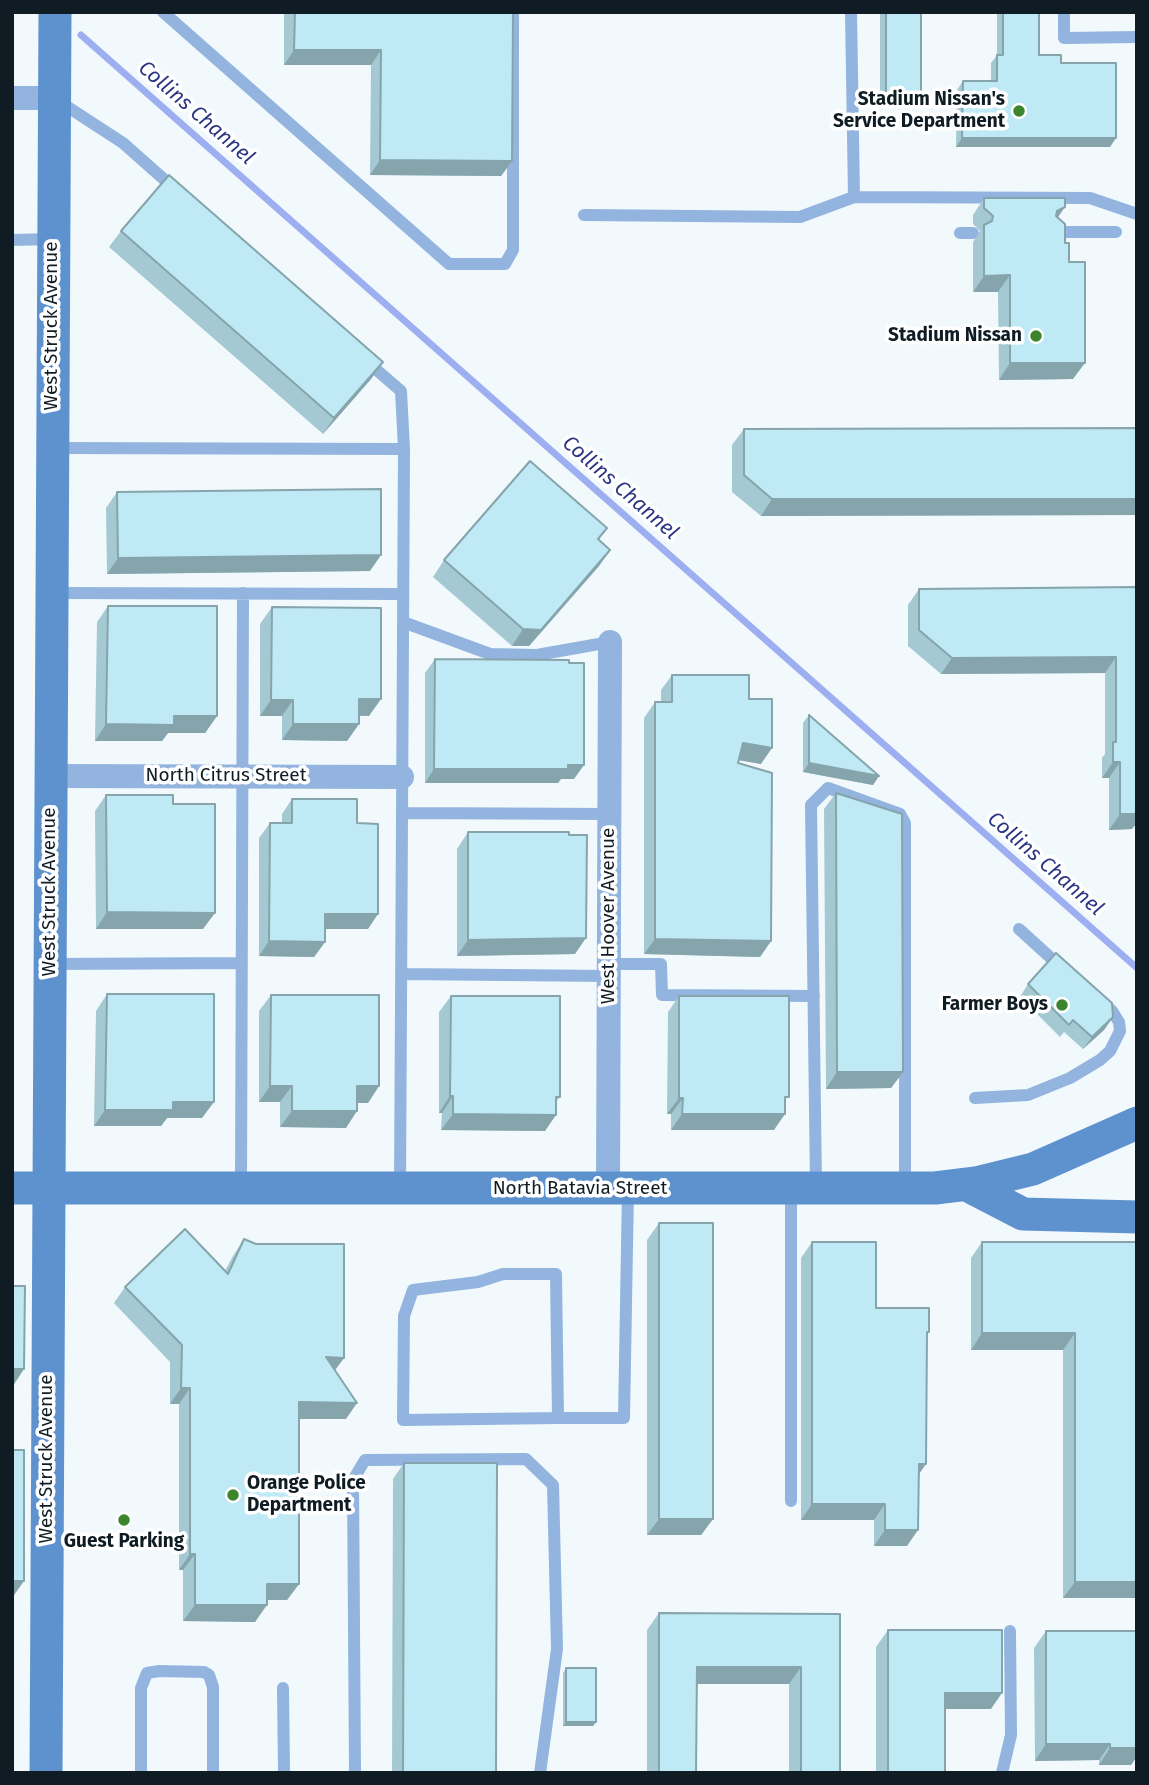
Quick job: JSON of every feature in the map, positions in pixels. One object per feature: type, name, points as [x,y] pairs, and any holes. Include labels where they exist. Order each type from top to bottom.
[{"type":"street","name":"West Struck Avenue","points":[[46,1773],[55,12]]},
{"type":"street","points":[[12,98],[54,98]]},
{"type":"street","name":"West Hoover Avenue","points":[[610,642],[609,970],[618,1189]]},
{"type":"street","name":"North Citrus Street","points":[[50,776],[402,776]]},
{"type":"street","name":"North Batavia Street","points":[[12,1188],[905,1189],[967,1185],[1033,1169],[1137,1123]]},
{"type":"street","points":[[967,1185],[1023,1214],[1137,1217]]},
{"type":"lane","points":[[163,12],[449,264],[505,264],[513,250],[513,12]]},
{"type":"lane","points":[[851,12],[854,197]]},
{"type":"lane","points":[[1064,12],[1064,37],[1137,37]]},
{"type":"lane","points":[[54,98],[123,144],[185,198]]},
{"type":"lane","points":[[584,215],[800,217],[854,197],[1090,198],[1137,214]]},
{"type":"lane","points":[[1054,232],[1115,232]]},
{"type":"lane","points":[[12,240],[53,239]]},
{"type":"lane","points":[[349,345],[401,391],[404,449],[400,1189]]},
{"type":"lane","points":[[52,448],[404,449]]},
{"type":"lane","points":[[51,593],[403,594]]},
{"type":"lane","points":[[241,1188],[243,593]]},
{"type":"lane","points":[[403,622],[490,654],[537,655],[610,642]]},
{"type":"lane","points":[[791,1501],[814,996],[811,805],[828,788],[900,814],[905,823],[905,1189]]},
{"type":"lane","points":[[402,813],[609,814]]},
{"type":"lane","points":[[1019,929],[1071,975]]},
{"type":"lane","points":[[49,964],[242,963]]},
{"type":"lane","points":[[401,974],[609,970],[661,964],[662,995],[814,996]]},
{"type":"lane","points":[[975,1098],[1028,1095],[1070,1078],[1110,1051],[1117,1041],[1119,1022],[1112,1011],[1091,993]]},
{"type":"lane","points":[[558,1418],[556,1274],[503,1275],[478,1282],[413,1290],[404,1316],[403,1420],[624,1418],[618,1189]]},
{"type":"lane","points":[[355,1773],[353,1480],[365,1460],[526,1459],[553,1485],[557,1649],[540,1773]]},
{"type":"lane","points":[[1002,1773],[1011,1735],[1010,1631]]},
{"type":"lane","points":[[141,1773],[141,1688],[147,1673],[159,1671],[204,1672],[209,1675],[213,1688],[213,1773]]},
{"type":"lane","points":[[283,1688],[284,1773]]},
{"type":"building","points":[[295,12],[513,12],[512,161],[380,160],[381,50],[294,50]]},
{"type":"building","points":[[886,12],[921,12],[921,96],[886,97]]},
{"type":"building","points":[[1003,12],[1039,12],[1039,55],[1061,55],[1061,63],[1116,63],[1116,138],[962,138],[963,81],[997,81],[997,55],[1003,55]]},
{"type":"building","points":[[169,175],[383,362],[334,418],[121,231]]},
{"type":"building","name":"Stadium Nissan","points":[[984,198],[1065,198],[1065,207],[1057,211],[1056,216],[1065,224],[1069,262],[1085,262],[1085,363],[1010,363],[1010,275],[984,276],[984,225],[992,221],[993,216],[984,208]]},
{"type":"building","points":[[1137,428],[1137,499],[772,499],[744,475],[744,429]]},
{"type":"building","points":[[530,461],[607,528],[598,539],[610,550],[541,630],[523,629],[444,560]]},
{"type":"building","points":[[381,489],[381,555],[118,558],[117,492]]},
{"type":"building","points":[[1137,587],[1137,814],[1120,814],[1120,762],[1113,762],[1113,742],[1116,742],[1116,657],[952,658],[919,630],[919,589]]},
{"type":"building","points":[[108,606],[217,606],[217,716],[174,716],[174,725],[106,724]]},
{"type":"building","points":[[272,607],[381,608],[381,699],[359,699],[359,724],[293,724],[293,700],[271,700]]},
{"type":"building","points":[[435,659],[569,660],[569,663],[584,663],[584,765],[568,765],[568,769],[434,769]]},
{"type":"building","points":[[672,675],[749,675],[749,699],[772,699],[772,748],[743,743],[738,763],[772,773],[771,941],[655,939],[655,702],[672,702]]},
{"type":"building","points":[[809,715],[879,776],[809,763]]},
{"type":"building","points":[[836,793],[902,814],[903,1072],[837,1072]]},
{"type":"building","points":[[106,795],[173,795],[173,804],[215,804],[215,913],[107,912]]},
{"type":"building","points":[[292,799],[357,799],[357,823],[378,824],[378,914],[325,914],[325,942],[269,941],[270,823],[292,823]]},
{"type":"building","points":[[468,832],[569,832],[569,835],[587,835],[586,938],[468,940]]},
{"type":"building","name":"Farmer Boys","points":[[1056,953],[1112,1003],[1113,1017],[1092,1037],[1073,1020],[1069,1025],[1028,984]]},
{"type":"building","points":[[107,994],[214,994],[214,1102],[173,1102],[173,1110],[105,1110]]},
{"type":"building","points":[[271,995],[379,995],[379,1086],[357,1086],[357,1111],[292,1111],[292,1086],[270,1086]]},
{"type":"building","points":[[451,996],[560,996],[560,1097],[556,1097],[556,1115],[453,1114],[453,1096],[450,1096]]},
{"type":"building","points":[[679,996],[789,996],[789,1097],[785,1097],[785,1114],[682,1114],[683,1098],[679,1098]]},
{"type":"building","points":[[659,1223],[713,1223],[713,1519],[659,1519]]},
{"type":"building","name":"Orange Police Department","points":[[185,1229],[228,1274],[244,1239],[256,1244],[344,1244],[344,1358],[326,1357],[357,1403],[299,1402],[299,1584],[267,1584],[267,1605],[195,1605],[195,1554],[190,1554],[190,1388],[181,1388],[182,1345],[125,1287]]},
{"type":"building","points":[[812,1242],[876,1242],[876,1308],[929,1308],[926,1464],[919,1464],[918,1530],[885,1530],[885,1504],[812,1504]]},
{"type":"building","points":[[982,1242],[1137,1242],[1137,1582],[1075,1582],[1075,1333],[982,1333]]},
{"type":"building","points":[[12,1286],[25,1286],[24,1369],[12,1369]]},
{"type":"building","points":[[12,1450],[24,1450],[24,1581],[12,1581]]},
{"type":"building","points":[[404,1463],[497,1463],[496,1773],[403,1773]]},
{"type":"building","points":[[659,1613],[840,1614],[840,1773],[801,1773],[801,1667],[697,1667],[696,1773],[659,1773]]},
{"type":"building","points":[[888,1630],[1002,1630],[1002,1693],[945,1693],[945,1773],[888,1773]]},
{"type":"building","points":[[1046,1631],[1137,1631],[1137,1748],[1110,1748],[1110,1744],[1046,1744]]},
{"type":"building","points":[[566,1668],[596,1668],[596,1722],[566,1722]]},
{"type":"waterway","name":"Collins Channel","points":[[81,35],[1137,968]]},
{"type":"place","name":"Stadium Nissan's Service Department","points":[[1019,111]]},
{"type":"place","name":"Stadium Nissan","points":[[1036,336]]},
{"type":"place","name":"Farmer Boys","points":[[1062,1005]]},
{"type":"place","name":"Orange Police Department","points":[[233,1495]]},
{"type":"place","name":"Guest Parking","points":[[124,1520]]}]
